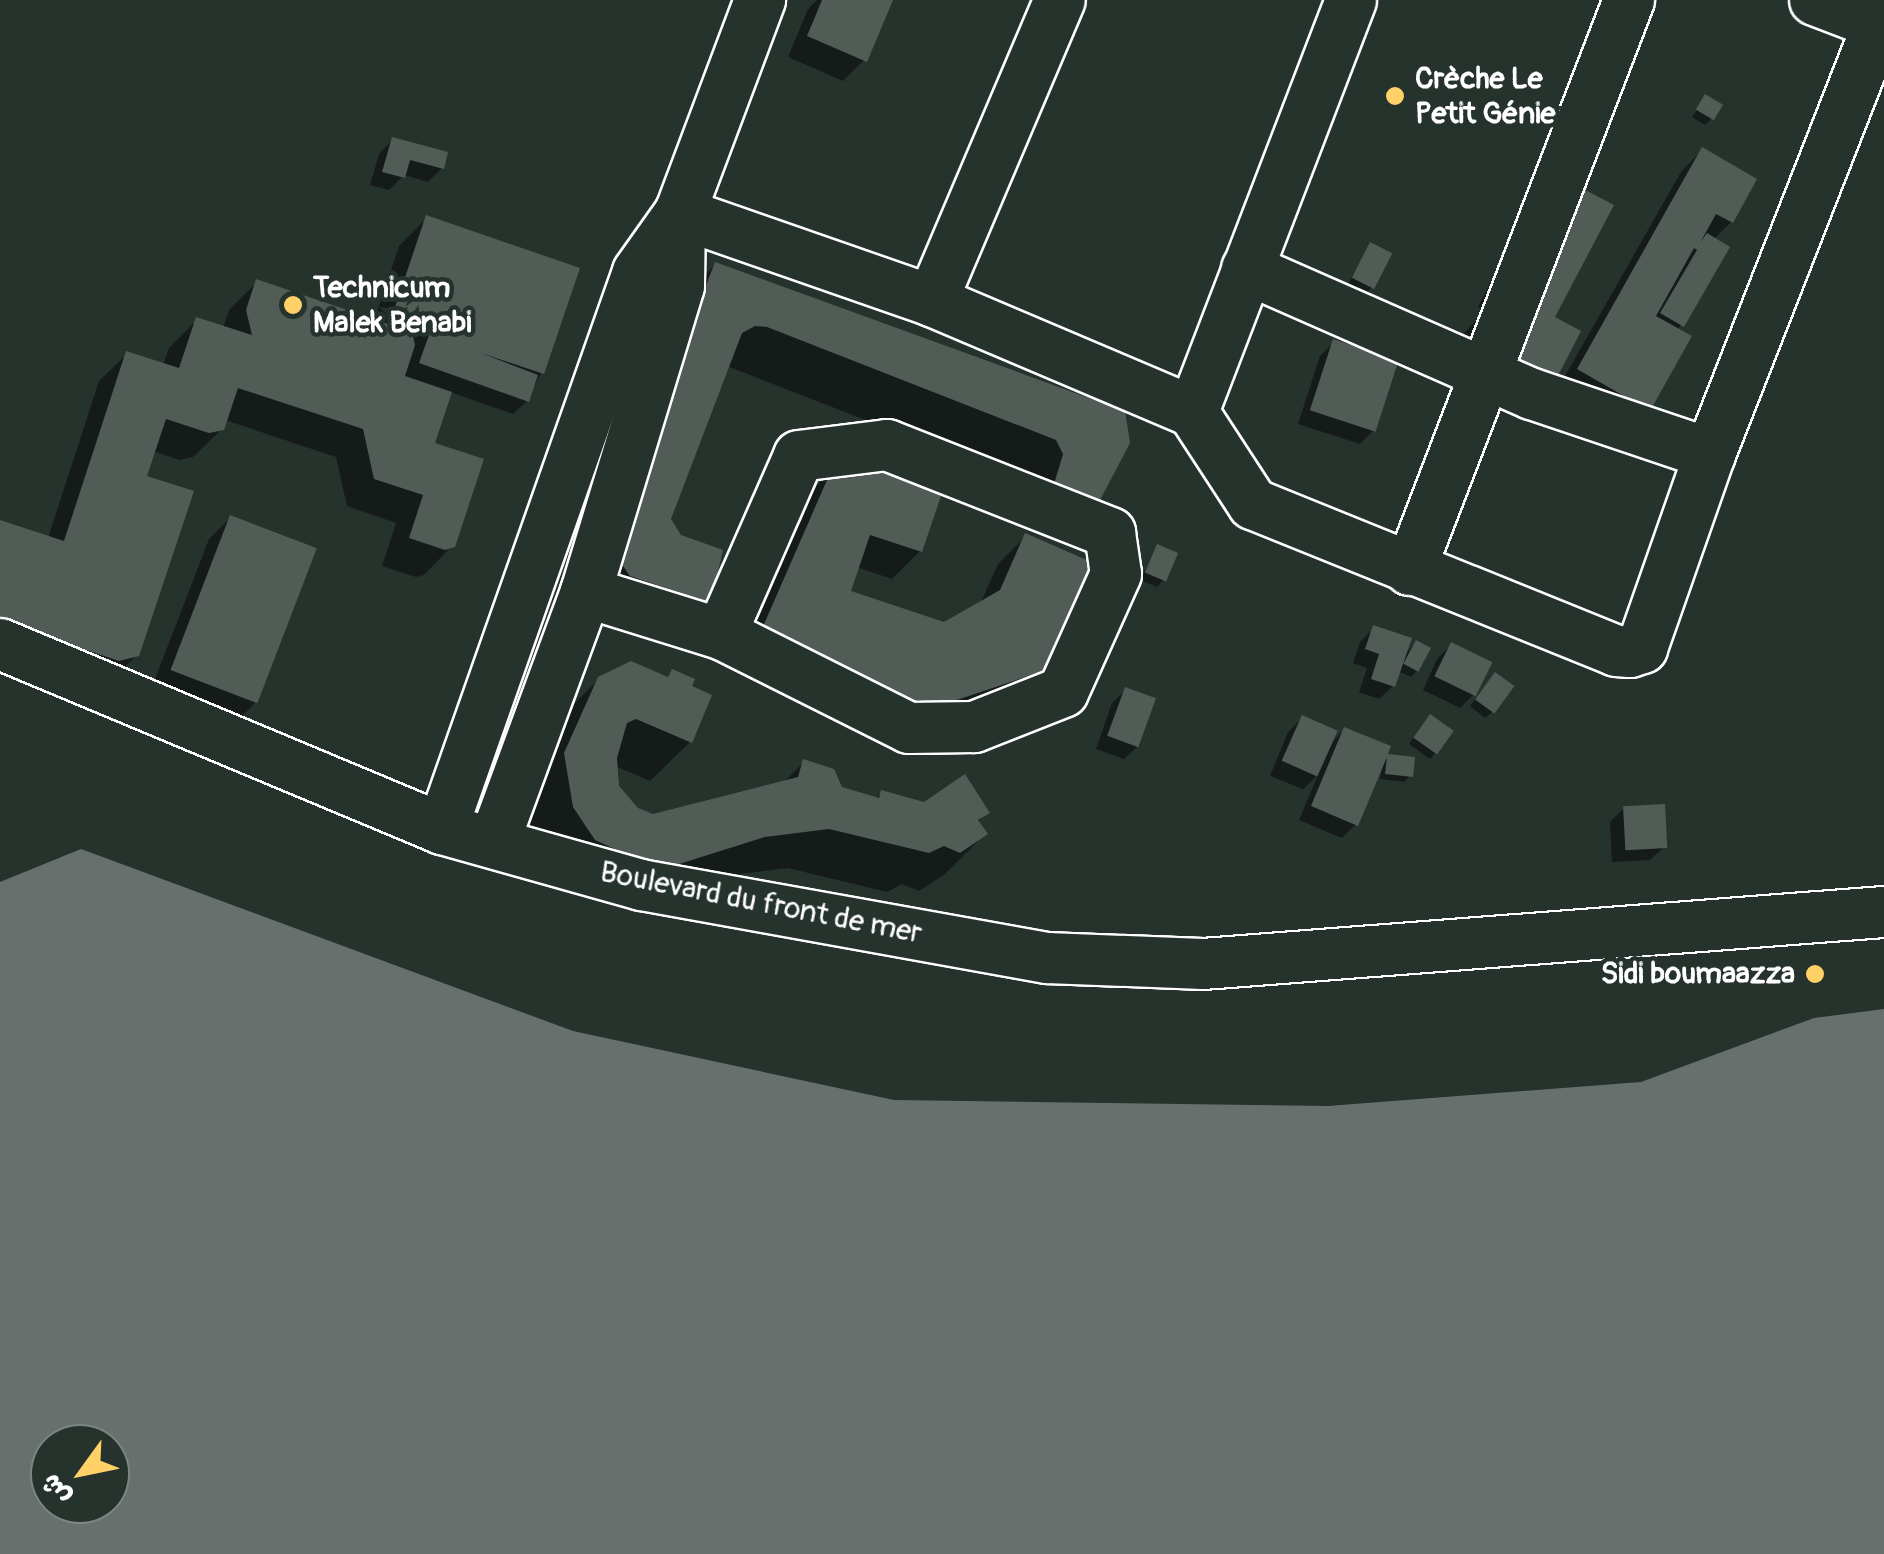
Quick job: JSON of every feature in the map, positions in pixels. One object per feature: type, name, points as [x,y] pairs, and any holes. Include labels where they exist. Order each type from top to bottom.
[{"type":"street","points":[[442,829],[638,272],[680,213],[760,0]]},
{"type":"street","points":[[932,301],[1060,0]]},
{"type":"street","points":[[1193,412],[1351,0]]},
{"type":"street","points":[[1410,570],[1629,0]]},
{"type":"street","points":[[680,213],[932,301],[1193,412],[1253,504],[1616,651],[1630,652],[1642,648],[1710,454],[1881,18],[1815,0]]},
{"type":"street","points":[[494,842],[586,592],[679,286],[680,213]]},
{"type":"street","points":[[1248,269],[1532,394],[1710,454]]},
{"type":"street","points":[[586,592],[721,634],[909,728],[974,726],[1063,692],[1116,574],[1110,533],[887,445],[799,456],[721,634]]},
{"type":"street","name":"Boulevard du front de mer","points":[[0,644],[442,829],[641,885],[1027,954],[1203,964],[1884,912]]},
{"type":"shaded area","points":[[81,849],[573,1031],[894,1100],[1328,1106],[1641,1082],[1814,1018],[1884,1009],[1884,1554],[0,1554],[0,882]]},
{"type":"building","points":[[822,0],[893,0],[867,62],[807,36]]},
{"type":"building","points":[[1705,94],[1723,105],[1714,120],[1696,109]]},
{"type":"building","points":[[392,137],[448,152],[444,169],[410,160],[405,178],[382,172]]},
{"type":"building","points":[[1702,147],[1757,179],[1733,223],[1716,214],[1700,243],[1707,233],[1730,247],[1684,327],[1660,313],[1697,250],[1694,248],[1656,316],[1692,336],[1650,411],[1577,369]]},
{"type":"building","points":[[1555,174],[1614,205],[1555,317],[1581,331],[1548,395],[1468,342]]},
{"type":"building","points":[[426,215],[580,268],[544,374],[481,353],[538,375],[529,402],[419,363],[429,335],[390,322]]},
{"type":"building","points":[[1370,242],[1392,253],[1374,289],[1352,278]]},
{"type":"building","points":[[715,262],[1125,411],[1130,443],[1099,502],[1054,484],[1063,454],[1056,440],[767,327],[755,326],[742,333],[671,519],[681,535],[723,550],[711,603],[630,576],[607,543]]},
{"type":"building","points":[[256,279],[412,332],[415,345],[405,376],[452,392],[435,443],[484,459],[455,547],[445,550],[409,538],[423,495],[374,479],[363,429],[238,388],[224,430],[209,433],[166,419],[147,476],[194,491],[139,656],[119,661],[0,621],[0,520],[64,541],[126,351],[179,368],[196,317],[252,335],[246,310]]},
{"type":"building","points":[[1333,339],[1399,360],[1375,432],[1310,410]]},
{"type":"building","points":[[856,458],[944,487],[922,552],[870,535],[851,591],[944,622],[1000,590],[1025,533],[1098,565],[1052,668],[924,711],[758,638],[834,464]]},
{"type":"building","points":[[230,515],[317,548],[257,703],[171,670]]},
{"type":"building","points":[[1157,544],[1178,553],[1166,582],[1145,573]]},
{"type":"building","points":[[1373,625],[1412,638],[1395,687],[1371,679],[1379,654],[1365,649]]},
{"type":"building","points":[[1416,640],[1431,648],[1418,672],[1403,664]]},
{"type":"building","points":[[1451,642],[1492,662],[1476,696],[1434,676]]},
{"type":"building","points":[[631,661],[668,677],[672,669],[695,679],[692,686],[712,695],[692,743],[636,719],[627,723],[617,758],[619,786],[638,808],[653,814],[798,777],[803,759],[834,769],[842,787],[879,798],[881,790],[924,802],[965,774],[990,813],[978,820],[988,834],[960,853],[944,846],[929,853],[829,829],[765,837],[676,865],[643,862],[595,840],[573,807],[564,753],[598,677]]},
{"type":"building","points":[[1495,672],[1514,686],[1494,714],[1475,700]]},
{"type":"building","points":[[1125,687],[1156,698],[1138,747],[1107,736]]},
{"type":"building","points":[[1430,714],[1454,731],[1437,754],[1413,738]]},
{"type":"building","points":[[1302,715],[1338,731],[1317,777],[1282,761]]},
{"type":"building","points":[[1344,727],[1391,746],[1388,754],[1415,757],[1413,777],[1385,774],[1387,757],[1358,826],[1311,806]]},
{"type":"building","points":[[1665,804],[1667,848],[1625,850],[1623,806]]},
{"type":"place","name":"Crèche Le Petit Génie","points":[[1395,96]]},
{"type":"place","name":"Technicum Malek Benabi","points":[[293,305]]},
{"type":"place","name":"Sidi boumaazza","points":[[1815,974]]}]
